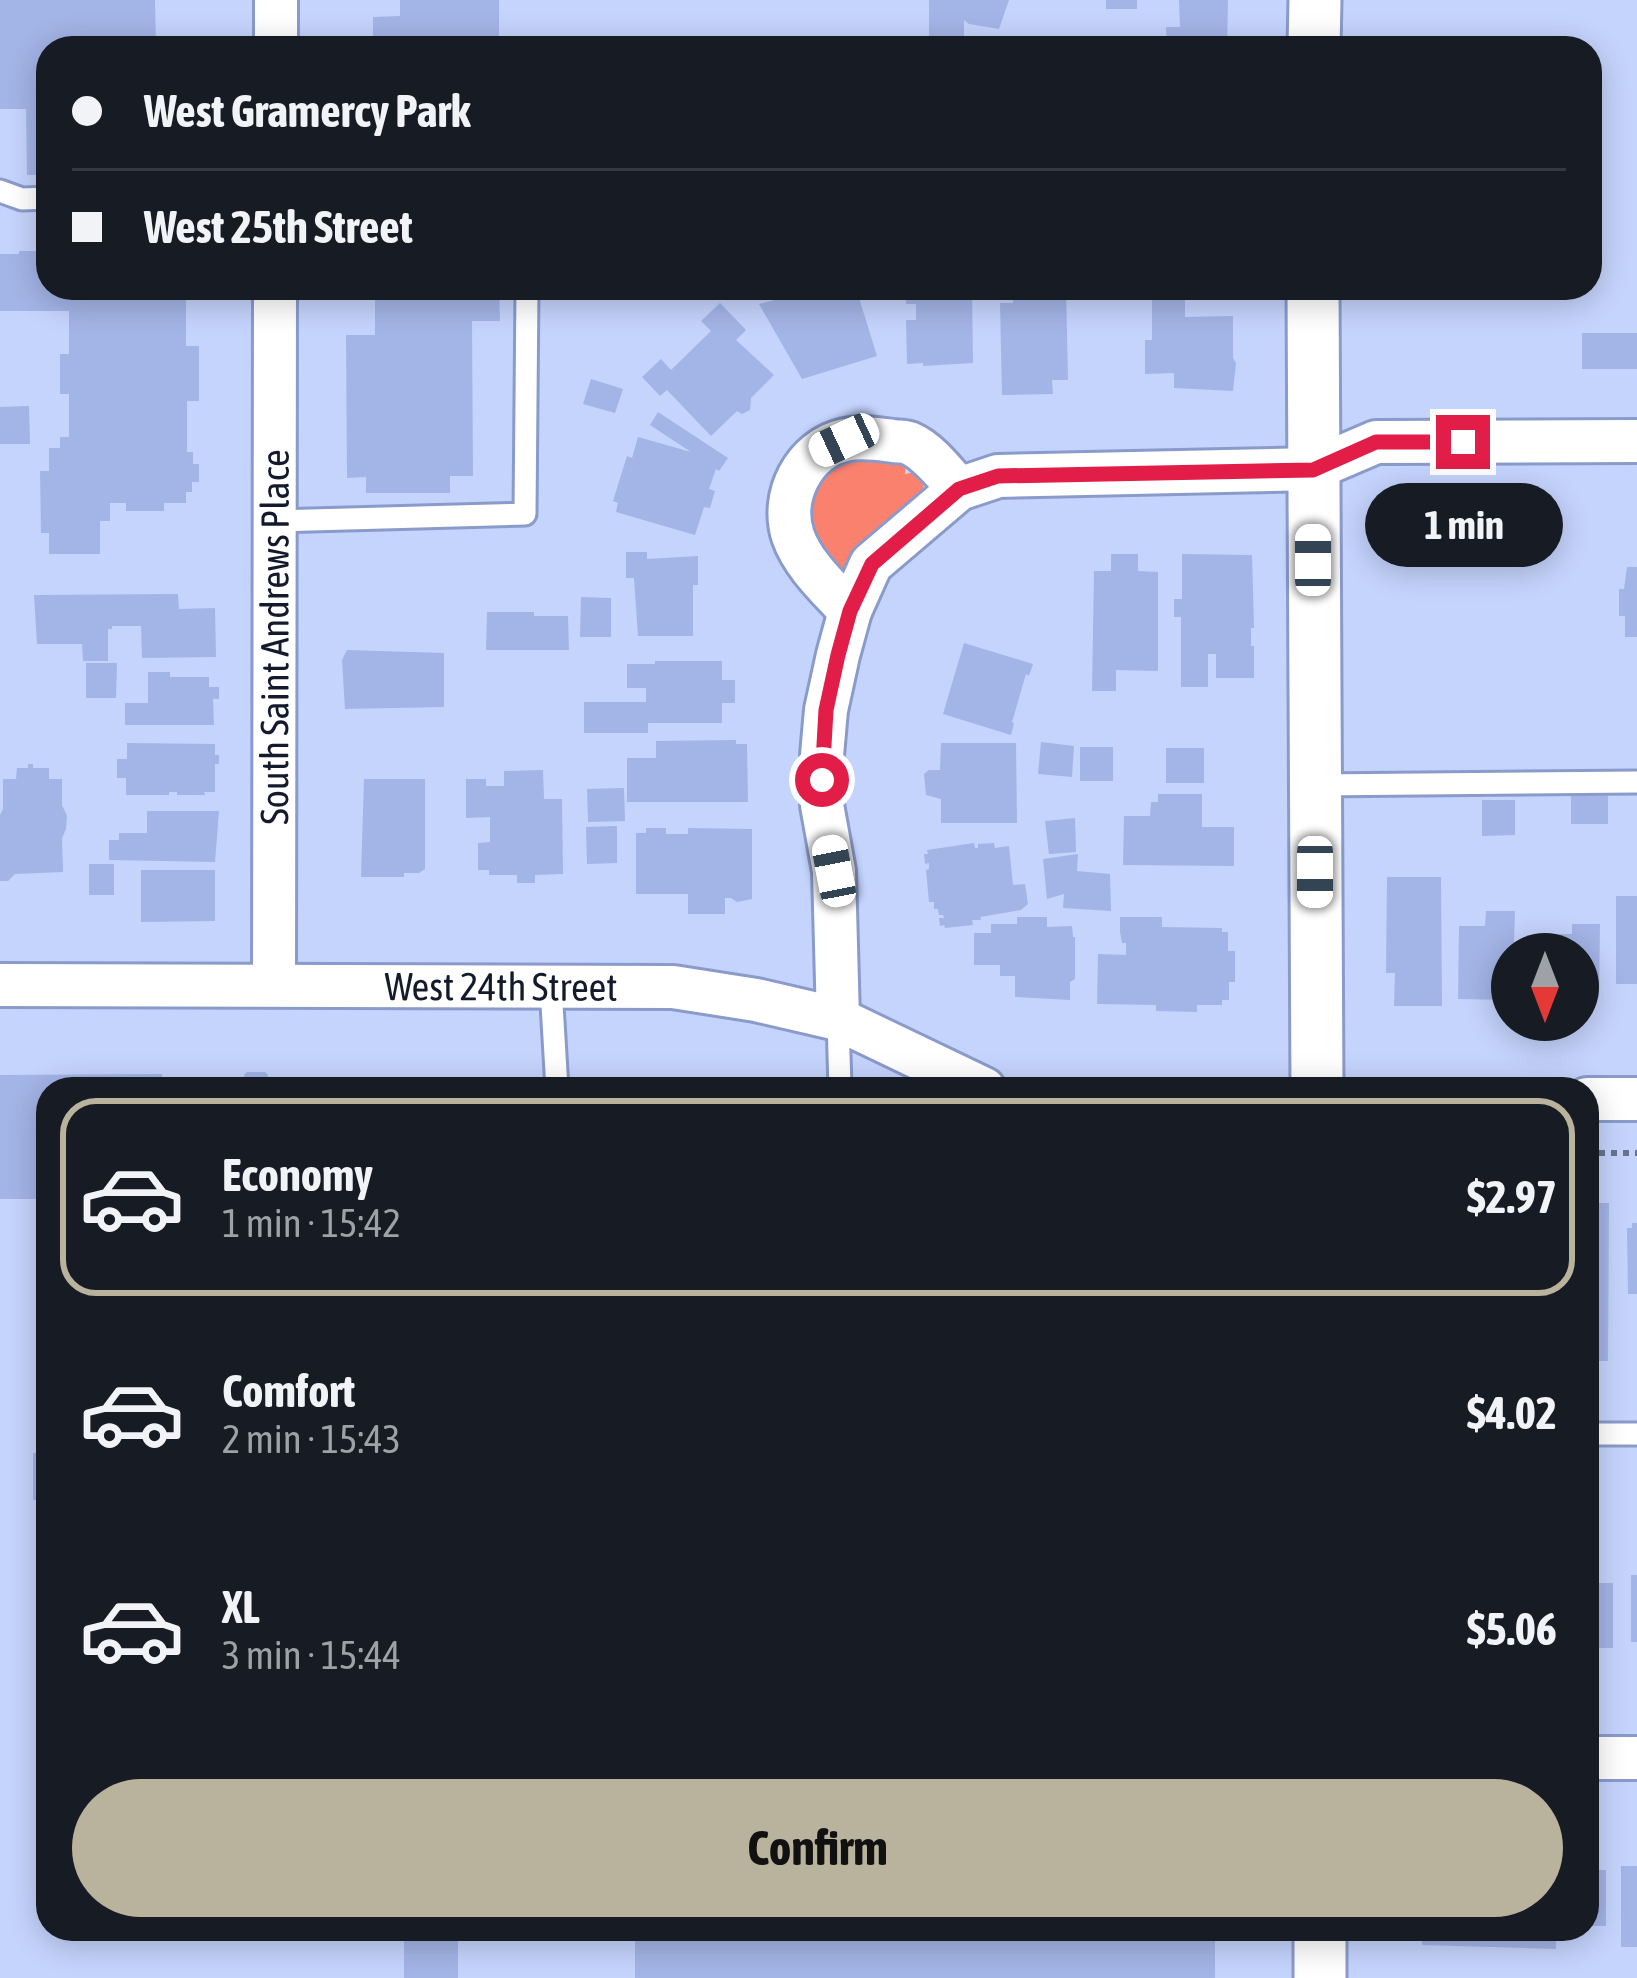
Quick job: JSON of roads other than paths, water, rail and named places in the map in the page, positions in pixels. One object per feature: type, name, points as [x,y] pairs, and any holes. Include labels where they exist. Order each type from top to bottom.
[{"type":"street","points":[[276,0],[276,36]]},
{"type":"street","points":[[1315,0],[1315,36]]},
{"type":"street","name":"South Saint Andrews Place","points":[[274,986],[275,300]]},
{"type":"street","points":[[1313,300],[1317,1077]]},
{"type":"street","points":[[850,611],[794,538],[789,517],[799,473],[819,452],[844,440],[874,438],[911,444],[959,489]]},
{"type":"street","points":[[838,1019],[834,871],[822,805],[826,710],[850,611],[872,564],[959,489],[998,476],[1313,470],[1376,442],[1637,441]]},
{"type":"street","name":"West 24th Street","points":[[0,986],[673,987],[838,1019],[959,1077]]},
{"type":"street","points":[[1599,1099],[1637,1099]]},
{"type":"street","points":[[1599,1758],[1637,1758]]},
{"type":"street","points":[[1320,1941],[1320,1978]]},
{"type":"lane","points":[[0,191],[36,198]]},
{"type":"lane","points":[[275,521],[525,514],[527,300]]},
{"type":"lane","points":[[1315,785],[1637,782]]},
{"type":"lane","points":[[551,987],[556,1077]]},
{"type":"lane","points":[[838,1019],[839,1077]]},
{"type":"lane","points":[[1599,1434],[1637,1434]]}]
